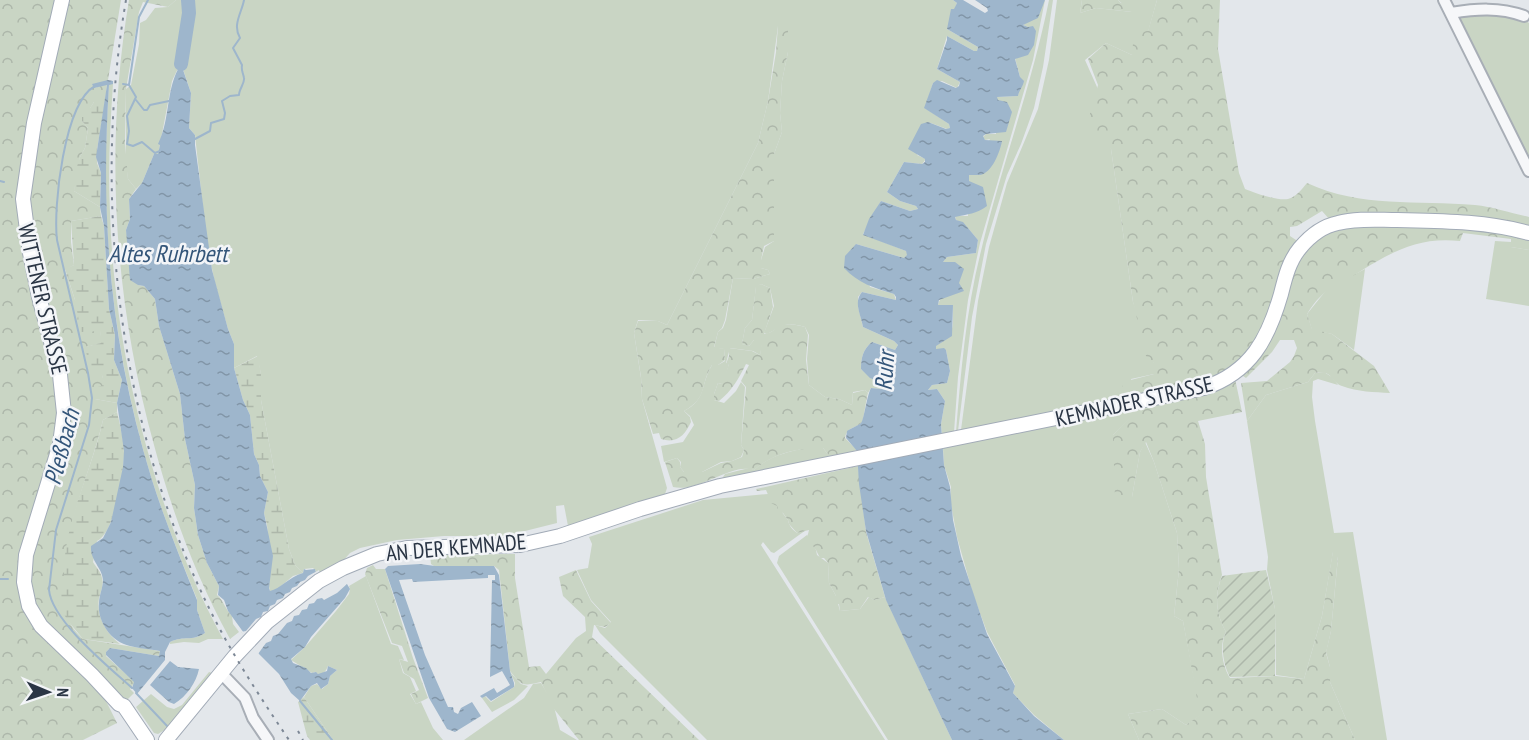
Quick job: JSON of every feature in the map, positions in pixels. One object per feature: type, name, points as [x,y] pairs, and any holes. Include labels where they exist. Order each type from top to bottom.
[{"type":"main road","name":"WITTENER STRASSE","points":[[62,0],[34,123],[22,199],[39,297],[60,375],[64,413],[60,444],[26,555],[24,582],[29,606],[40,626],[119,704],[124,706],[147,740]]},
{"type":"main road","name":"KEMNADER STRASSE","points":[[833,464],[1216,384],[1236,372],[1258,350],[1272,324],[1288,271],[1296,254],[1308,240],[1330,225],[1351,220],[1462,221],[1502,226],[1529,233]]},
{"type":"main road","name":"AN DER KEMNADE","points":[[166,740],[267,622],[297,596],[343,568],[377,554],[407,548],[503,546],[560,536],[710,489],[833,464]]},
{"type":"main road","name":"WITTENER STRASSE","points":[[119,704],[140,740]]},
{"type":"main road","name":"AN DER KEMNADE","points":[[178,740],[197,704]]},
{"type":"street","points":[[1444,0],[1529,171]]},
{"type":"street","points":[[1450,13],[1493,9],[1508,10],[1524,16]]},
{"type":"street","points":[[221,674],[245,698],[253,718],[268,740]]},
{"type":"green space","points":[[0,0],[58,0],[21,182],[59,382],[61,418],[23,598],[104,697],[117,723],[83,740],[0,740]]},
{"type":"green space","points":[[65,0],[121,0],[108,80],[94,88],[107,84],[105,102],[94,102],[82,121],[88,128],[74,191],[100,207],[101,216],[71,221],[74,265],[65,270],[75,300],[100,330],[102,343],[86,347],[105,385],[95,399],[117,403],[117,412],[103,420],[70,530],[65,575],[68,619],[83,639],[160,651],[159,656],[110,648],[106,652],[106,656],[135,682],[130,689],[134,693],[126,701],[56,635],[34,604],[31,590],[31,556],[67,427],[28,208],[33,149]]},
{"type":"green space","points":[[129,0],[176,0],[168,7],[143,2],[139,12],[126,89],[125,142],[128,179],[136,189],[129,199],[130,219],[126,230],[138,285],[144,286],[155,299],[159,326],[180,394],[185,439],[195,485],[194,508],[198,535],[207,563],[219,586],[217,595],[232,616],[233,624],[239,632],[230,639],[196,568],[169,495],[140,390],[130,335],[122,280],[115,168],[121,56]]},
{"type":"green space","points":[[176,0],[186,2],[180,64],[172,81],[158,155],[154,154],[142,183],[136,189],[128,179],[126,164],[126,89],[131,85],[139,44],[140,23],[146,20],[155,8],[168,7]]},
{"type":"green space","points":[[191,0],[953,0],[957,3],[947,29],[978,47],[977,51],[974,51],[947,36],[937,69],[960,82],[957,88],[942,81],[933,83],[925,108],[949,124],[950,128],[928,122],[917,155],[926,159],[922,164],[904,162],[887,192],[918,209],[910,211],[881,201],[863,234],[906,251],[908,255],[904,258],[856,244],[870,287],[894,294],[896,300],[862,292],[858,297],[858,307],[863,327],[898,345],[895,350],[872,342],[863,354],[861,369],[871,378],[895,388],[891,390],[871,388],[868,393],[865,390],[853,392],[852,405],[839,399],[825,397],[809,385],[807,359],[809,335],[805,327],[793,324],[784,325],[767,334],[764,333],[774,306],[770,288],[761,284],[756,287],[752,320],[745,328],[742,344],[749,346],[754,340],[763,340],[760,355],[753,351],[730,348],[724,382],[718,383],[714,394],[714,400],[724,403],[741,382],[745,387],[741,445],[744,450],[741,457],[721,462],[702,472],[684,472],[677,458],[664,462],[661,446],[683,442],[694,425],[690,416],[684,411],[700,396],[712,365],[725,361],[724,349],[714,348],[718,332],[723,328],[726,320],[733,278],[753,279],[770,274],[768,270],[761,268],[761,260],[765,247],[774,241],[774,154],[782,132],[780,113],[782,81],[788,52],[788,27],[778,26],[768,101],[758,143],[667,325],[658,321],[638,320],[634,333],[642,399],[667,488],[665,494],[568,526],[564,505],[556,506],[557,523],[505,536],[444,536],[397,540],[360,548],[350,553],[341,563],[246,638],[241,632],[244,632],[316,571],[313,568],[304,569],[303,573],[295,565],[289,549],[261,400],[261,374],[257,356],[234,368],[234,344],[215,283],[207,245],[195,135],[189,128],[191,93],[182,66],[190,30],[189,5]]},
{"type":"green space","points":[[1045,0],[1033,60],[980,243],[968,300],[958,377],[954,432],[942,435],[941,424],[945,401],[937,389],[928,390],[932,385],[947,383],[950,371],[946,350],[936,349],[936,345],[947,337],[952,329],[953,305],[938,305],[942,297],[957,284],[961,276],[942,263],[947,257],[976,253],[978,240],[967,227],[956,220],[955,216],[968,216],[969,174],[990,139],[985,140],[983,137],[986,134],[996,134],[997,97],[1018,96],[1020,77],[1015,58],[1021,56],[1028,27],[1023,25],[1031,19]]},
{"type":"green space","points":[[1049,0],[1053,0],[1034,108],[1007,175],[986,244],[972,317],[958,431],[956,432],[971,296],[989,220],[1034,63]]},
{"type":"green space","points":[[1057,0],[1082,0],[1080,13],[1096,8],[1132,12],[1118,0],[1157,0],[1148,32],[1132,55],[1106,43],[1085,60],[1097,87],[1111,149],[1133,302],[1154,363],[1154,374],[1131,379],[1139,410],[1113,435],[1132,497],[1140,452],[1145,442],[1154,462],[1177,533],[1179,569],[1174,616],[1183,621],[1201,715],[1186,725],[1162,709],[1128,714],[1139,740],[1064,740],[1034,715],[1013,693],[1015,685],[987,632],[973,594],[957,537],[950,499],[951,487],[944,465],[943,449],[961,430],[978,301],[989,247],[1007,183],[1038,109],[1049,60]]},
{"type":"green space","points":[[1082,0],[1118,0],[1121,3],[1132,4],[1132,12],[1096,8],[1080,13]]},
{"type":"green space","points":[[1157,0],[1220,0],[1218,49],[1239,173],[1245,189],[1272,198],[1288,199],[1296,195],[1307,183],[1327,191],[1369,200],[1475,205],[1529,217],[1529,229],[1330,220],[1322,211],[1297,226],[1290,227],[1290,236],[1299,242],[1258,345],[1233,369],[1242,412],[1198,421],[1205,444],[1206,477],[1222,575],[1217,605],[1226,632],[1222,649],[1227,673],[1230,678],[1276,676],[1304,679],[1322,616],[1333,551],[1338,556],[1331,631],[1326,653],[1330,667],[1330,682],[1355,740],[1139,740],[1128,714],[1162,709],[1186,725],[1200,715],[1183,621],[1174,616],[1179,569],[1177,533],[1146,442],[1140,452],[1132,497],[1124,500],[1115,499],[1113,435],[1138,410],[1122,398],[1123,382],[1154,374],[1154,363],[1146,356],[1133,302],[1111,149],[1086,128],[1098,85],[1088,59],[1106,43],[1132,55],[1134,32],[1148,31]]},
{"type":"green space","points":[[1474,12],[1523,18],[1529,23],[1529,165],[1458,16]]},
{"type":"green space","points":[[778,26],[788,26],[788,52],[782,81],[780,113],[782,132],[774,154],[774,241],[764,246],[761,260],[761,268],[768,270],[770,274],[753,279],[733,278],[725,320],[718,332],[714,347],[724,349],[725,360],[718,365],[712,365],[697,401],[684,411],[690,417],[691,422],[686,431],[676,439],[661,439],[659,433],[653,434],[642,399],[634,333],[638,321],[658,321],[667,325],[758,143],[768,101]]},
{"type":"green space","points":[[109,84],[113,84],[109,180],[113,266],[130,377],[142,432],[177,540],[223,639],[170,644],[175,640],[196,637],[205,633],[197,610],[197,599],[152,480],[138,431],[118,333],[108,235],[106,185]]},
{"type":"green space","points":[[94,102],[105,102],[97,150],[97,163],[101,173],[100,207],[74,191],[75,173],[85,148],[88,128],[82,121],[82,109],[90,108]]},
{"type":"green space","points":[[101,216],[104,226],[109,309],[115,335],[114,360],[122,380],[117,403],[95,399],[94,388],[104,385],[102,375],[91,373],[85,347],[101,343],[100,331],[81,332],[75,300],[65,269],[74,265],[71,221]]},
{"type":"green space","points":[[1466,225],[1529,237],[1529,250],[1511,247],[1511,239],[1463,233],[1460,241],[1433,241],[1410,246],[1387,256],[1332,287],[1320,297],[1307,314],[1312,329],[1332,334],[1374,366],[1390,393],[1348,388],[1338,384],[1328,374],[1315,373],[1308,382],[1266,395],[1247,421],[1241,383],[1267,381],[1290,362],[1297,348],[1294,340],[1280,340],[1272,352],[1246,378],[1243,376],[1244,371],[1271,339],[1283,311],[1296,268],[1311,244],[1324,234],[1341,226]]},
{"type":"green space","points":[[1495,241],[1511,242],[1511,247],[1529,250],[1529,306],[1486,299]]},
{"type":"green space","points":[[1365,269],[1354,350],[1332,334],[1312,330],[1307,314],[1328,288]]},
{"type":"green space","points":[[761,284],[770,288],[773,307],[764,334],[785,325],[805,327],[808,335],[806,360],[809,385],[825,397],[839,399],[852,405],[853,393],[865,390],[868,393],[862,422],[850,430],[845,438],[857,450],[831,458],[823,448],[795,450],[769,459],[754,470],[736,470],[694,486],[673,487],[665,462],[677,458],[684,472],[702,472],[742,457],[746,387],[741,381],[749,365],[746,364],[724,397],[719,401],[714,400],[714,394],[718,383],[722,384],[729,364],[726,364],[729,348],[752,351],[760,355],[762,340],[754,340],[749,346],[742,344],[745,328],[752,320],[756,286]]},
{"type":"green space","points":[[258,356],[261,400],[289,549],[295,565],[303,573],[293,576],[275,591],[270,591],[268,583],[271,570],[264,513],[268,492],[260,476],[259,465],[254,454],[250,415],[234,368]]},
{"type":"green space","points":[[1324,372],[1338,385],[1318,379],[1313,381],[1312,397],[1334,533],[1353,532],[1387,740],[1355,740],[1330,682],[1330,667],[1326,652],[1331,631],[1338,557],[1333,552],[1322,616],[1304,679],[1276,675],[1275,609],[1267,570],[1268,557],[1247,421],[1266,395],[1308,382],[1315,373]]},
{"type":"green space","points":[[117,412],[124,448],[120,487],[109,527],[97,541],[93,562],[103,581],[98,605],[101,618],[110,635],[120,644],[83,639],[68,621],[55,599],[64,589],[65,553],[70,526],[103,420]]},
{"type":"green space","points":[[806,448],[823,448],[831,458],[721,480],[725,474],[749,468],[754,470],[772,458]]},
{"type":"green space","points":[[858,466],[866,532],[885,597],[874,600],[868,597],[860,609],[840,611],[829,583],[828,563],[824,558],[820,558],[807,538],[809,530],[797,533],[783,513],[777,511],[777,506],[767,501],[769,497],[766,490],[757,491],[756,489]]},
{"type":"green space","points":[[768,494],[794,531],[797,533],[806,530],[774,553],[763,542],[761,545],[885,740],[707,740],[600,633],[595,625],[605,628],[611,622],[591,600],[577,570],[588,568],[592,544],[589,537],[703,500]]},
{"type":"green space","points":[[807,535],[817,555],[828,563],[829,583],[840,611],[860,609],[869,597],[874,600],[885,597],[952,740],[888,740],[777,563],[779,556]]},
{"type":"green space","points":[[515,554],[515,578],[529,667],[540,666],[546,674],[576,638],[586,631],[585,617],[563,596],[559,577],[576,570],[591,601],[611,623],[605,627],[594,625],[592,637],[699,740],[579,740],[554,709],[541,682],[523,684],[518,680],[510,671],[499,570],[494,566],[434,566],[431,564],[430,555]]},
{"type":"green space","points":[[373,565],[376,569],[385,569],[428,698],[416,704],[411,694],[419,690],[414,679],[404,673],[399,659],[408,662],[402,646],[392,643],[365,574],[367,568]]},
{"type":"green space","points":[[1266,570],[1275,609],[1275,676],[1230,677],[1223,654],[1226,632],[1217,605],[1219,583],[1222,576]]},
{"type":"green space","points":[[366,576],[391,644],[398,646],[404,660],[399,659],[403,673],[410,677],[416,691],[410,694],[416,704],[421,702],[433,728],[443,740],[333,740],[304,697],[311,686],[317,684],[322,689],[337,670],[328,666],[322,673],[312,673],[291,660],[336,611],[349,594],[349,586]]},
{"type":"green space","points":[[209,672],[212,673],[168,728],[158,734],[154,733],[136,707],[151,694],[167,707],[174,709],[182,705]]},
{"type":"green space","points":[[510,672],[521,684],[528,686],[514,700],[492,712],[482,698],[485,696],[491,702],[514,687],[515,683]]},
{"type":"green space","points":[[541,683],[553,703],[560,730],[577,740],[464,740],[524,698],[533,684]]},
{"type":"green space","points":[[304,697],[333,740],[310,740],[307,736],[298,702]]},
{"type":"water","name":"Ruhr","points":[[953,0],[963,0],[985,13],[988,11],[987,8],[975,0],[1045,0],[1038,18],[1023,25],[1033,26],[1036,31],[1034,45],[1028,55],[1015,59],[1020,77],[1024,81],[1018,96],[997,97],[998,100],[1007,102],[1012,112],[1006,132],[983,136],[985,140],[1002,141],[997,156],[992,166],[984,173],[969,175],[969,181],[983,187],[987,206],[955,217],[956,220],[963,222],[978,240],[976,253],[947,257],[943,262],[955,262],[964,269],[959,283],[964,291],[939,300],[938,305],[953,305],[952,336],[936,346],[936,349],[946,350],[950,371],[947,383],[932,385],[928,390],[937,389],[945,401],[941,424],[944,465],[950,487],[953,520],[961,556],[987,634],[1015,686],[1013,693],[1034,716],[1064,740],[952,740],[886,600],[866,531],[857,451],[846,438],[847,431],[862,421],[871,388],[891,390],[895,388],[870,378],[861,369],[865,351],[872,342],[895,350],[898,345],[863,327],[858,309],[858,300],[862,292],[896,300],[896,297],[894,294],[855,278],[844,268],[845,256],[856,244],[904,258],[907,255],[906,251],[863,235],[869,219],[881,201],[910,211],[918,209],[887,192],[904,162],[922,164],[925,162],[925,159],[908,149],[921,124],[928,122],[946,129],[950,128],[949,124],[924,108],[933,83],[937,80],[956,88],[959,86],[960,82],[937,69],[947,36],[977,51],[978,47],[947,29],[951,9],[954,9],[957,3]]},
{"type":"water","name":"Altes Ruhrbett","points":[[181,64],[191,93],[189,128],[195,135],[212,270],[234,344],[234,368],[250,415],[254,454],[259,465],[260,476],[268,492],[264,513],[273,556],[269,588],[270,591],[277,588],[303,573],[304,569],[315,569],[324,600],[347,584],[350,589],[305,647],[291,659],[293,663],[306,668],[311,673],[318,674],[327,671],[328,666],[337,670],[330,676],[328,684],[321,689],[317,683],[311,686],[300,701],[291,693],[279,674],[259,654],[228,611],[224,600],[218,595],[219,586],[207,563],[198,535],[194,508],[195,485],[185,439],[180,394],[159,326],[155,299],[144,286],[130,280],[126,230],[130,219],[129,199],[142,183],[154,154],[158,154],[160,145],[158,144],[165,124],[172,83]]},
{"type":"water","points":[[113,81],[113,84],[109,85],[106,186],[108,236],[118,333],[138,431],[152,480],[197,600],[197,610],[205,633],[170,642],[165,652],[165,660],[137,694],[132,688],[134,682],[106,655],[106,652],[110,648],[159,656],[160,651],[123,644],[111,636],[106,629],[99,610],[102,575],[91,551],[91,546],[103,538],[111,522],[123,467],[124,451],[117,403],[122,380],[114,360],[115,335],[109,309],[104,226],[100,207],[101,173],[96,157],[107,85],[94,88],[92,84]]},
{"type":"water","points":[[420,564],[494,566],[499,575],[510,671],[514,687],[491,701],[486,696],[482,698],[480,696],[494,688],[497,693],[510,685],[502,671],[490,677],[492,580],[495,580],[495,575],[488,575],[488,578],[413,582],[412,579],[399,580],[425,655],[448,707],[453,707],[454,712],[458,714],[461,708],[472,702],[481,716],[455,732],[447,729],[429,698],[385,569],[388,566]]},
{"type":"water","points":[[170,661],[178,667],[199,669],[190,689],[174,704],[150,685]]},
{"type":"pier","points":[[319,570],[324,594],[322,598],[309,604],[307,609],[294,616],[292,621],[273,636],[258,654],[241,632],[246,631],[256,619],[261,617],[263,612],[268,611],[270,606],[283,598],[292,588]]},
{"type":"waterway","name":"Pleßbach","points":[[123,84],[129,85],[139,17],[148,0]]},
{"type":"waterway","name":"Altes Ruhrbett","points":[[181,64],[189,13],[188,0]]},
{"type":"waterway","points":[[195,139],[210,131],[211,123],[224,119],[222,101],[230,96],[239,95],[244,82],[242,65],[233,48],[240,38],[237,23],[244,0]]},
{"type":"waterway","points":[[129,85],[136,97],[127,116],[129,131],[127,144],[133,146],[142,142],[155,153],[160,151]]},
{"type":"waterway","name":"Pleßbach","points":[[95,86],[84,96],[75,113],[68,133],[59,181],[57,240],[92,398],[89,425],[56,530],[49,590],[52,602],[71,629],[96,656],[132,688]]},
{"type":"waterway","points":[[136,100],[144,110],[147,110],[150,105],[169,101]]},
{"type":"waterway","points":[[0,181],[4,182]]},
{"type":"waterway","points":[[0,579],[8,579]]},
{"type":"waterway","name":"Pleßbach","points":[[136,693],[169,728]]},
{"type":"waterway","points":[[300,701],[332,740]]},
{"type":"railway","points":[[126,0],[116,77],[112,156],[114,235],[122,315],[135,394],[155,471],[181,545],[221,632],[289,740]]},
{"type":"railway","points":[[298,731],[303,740]]}]
